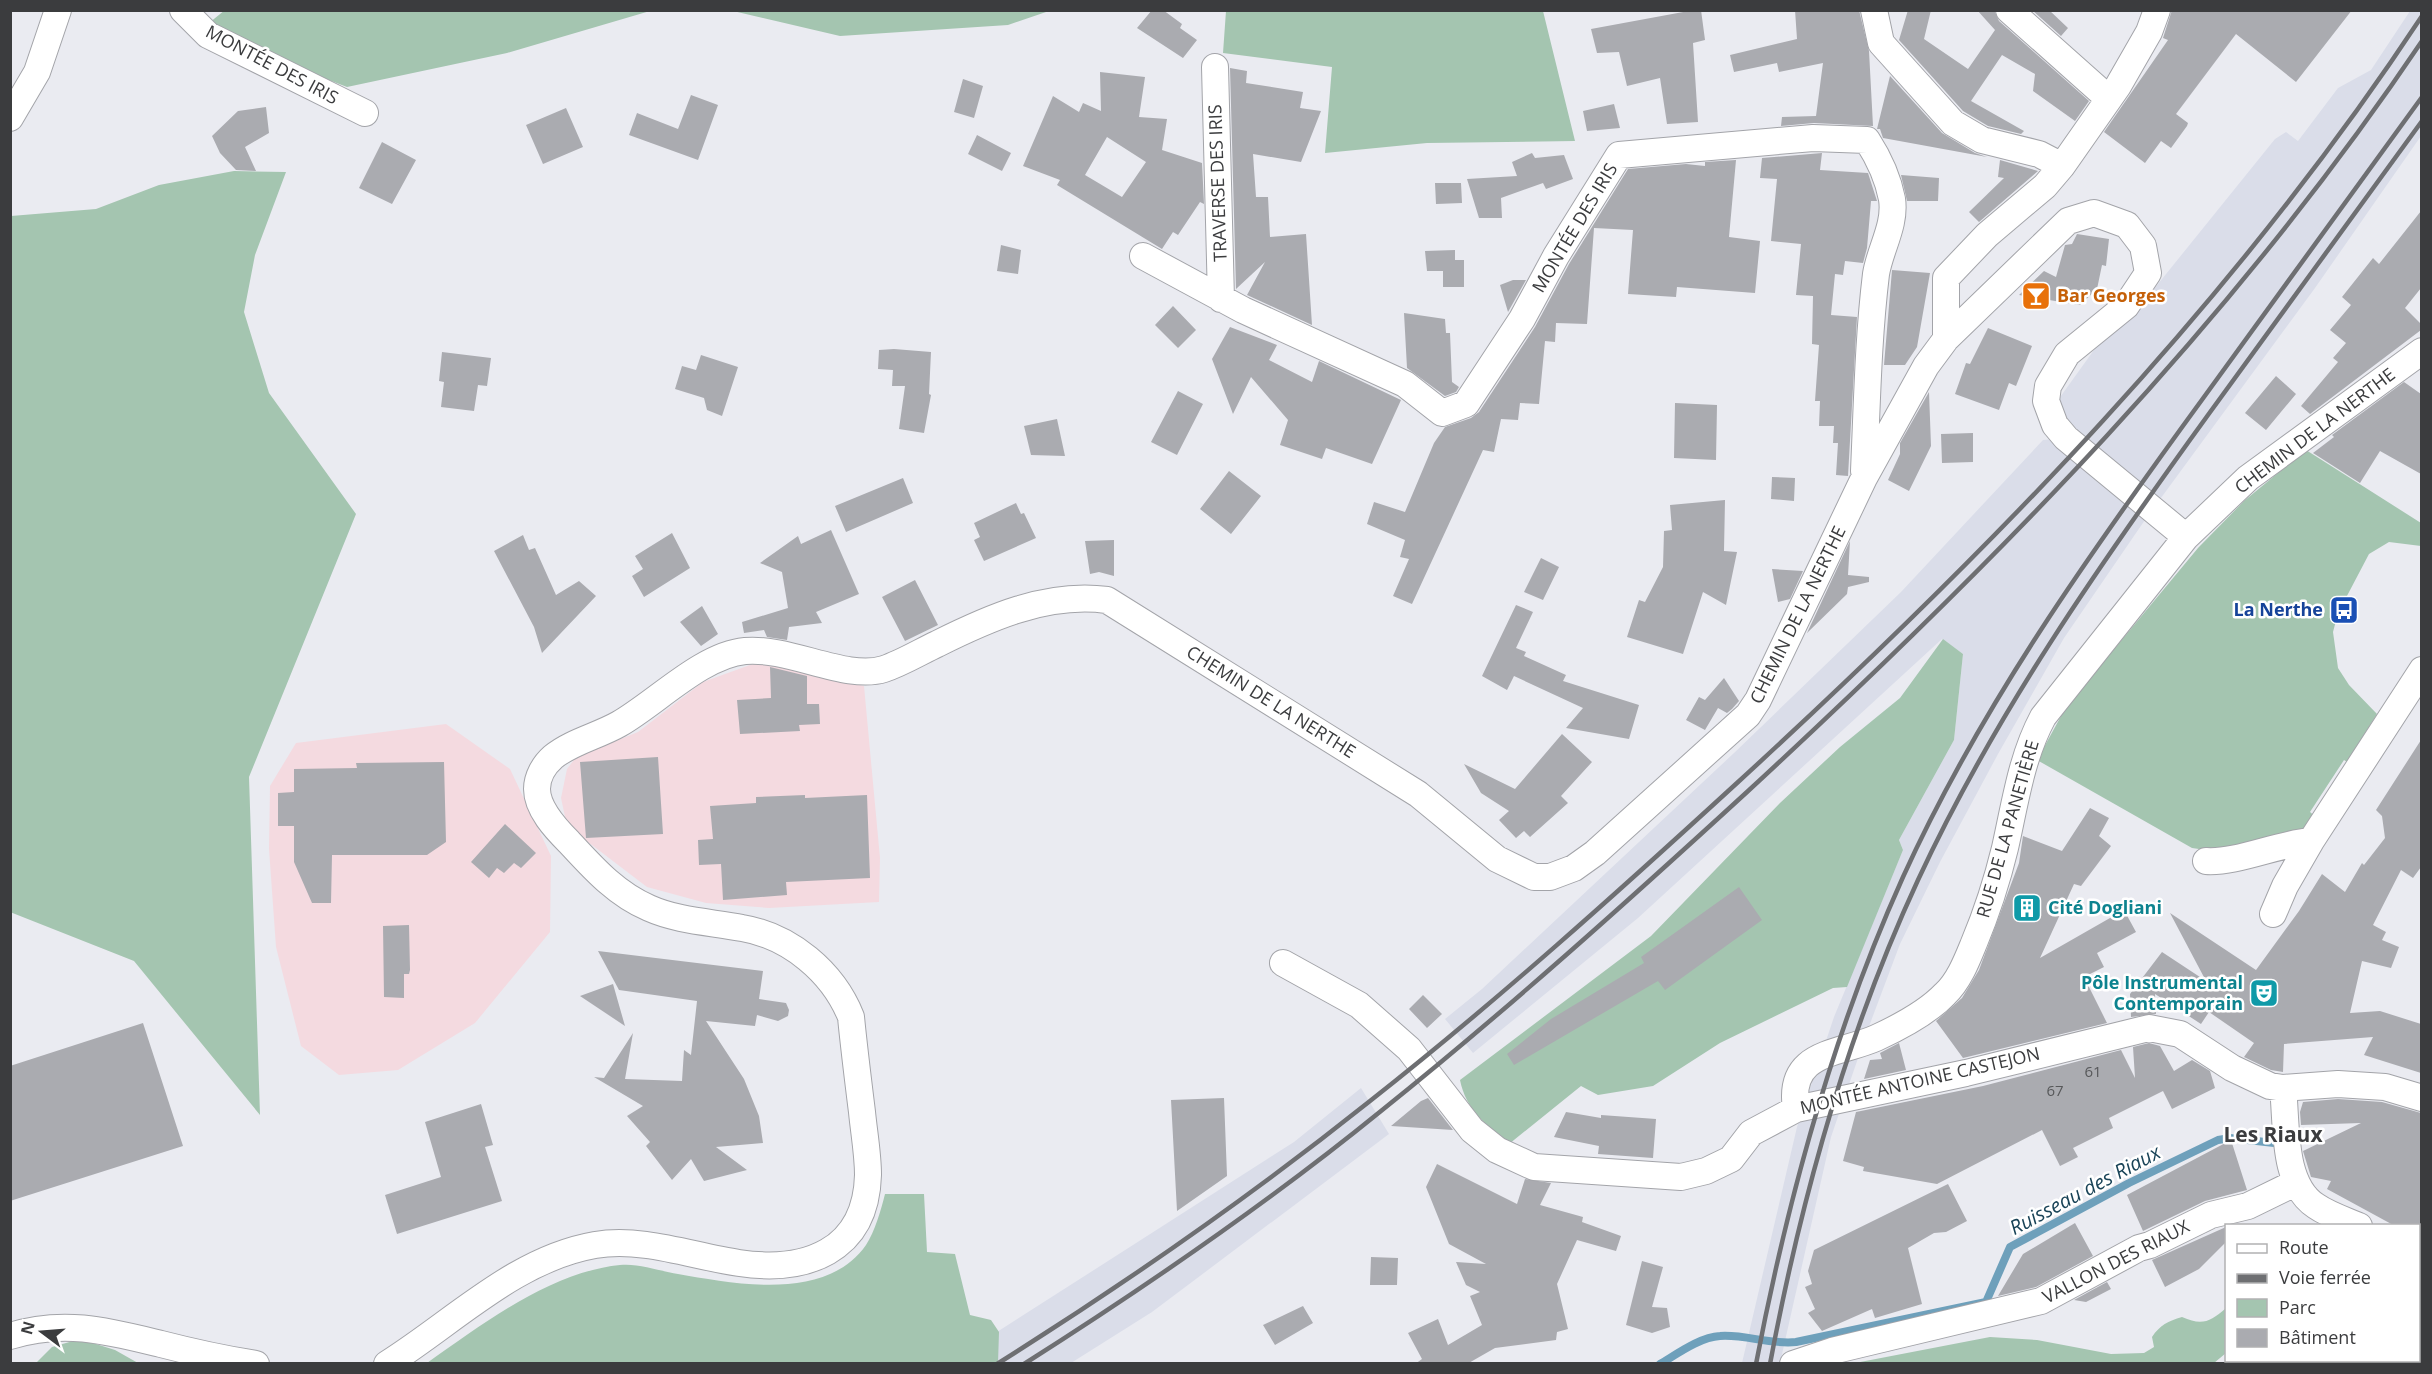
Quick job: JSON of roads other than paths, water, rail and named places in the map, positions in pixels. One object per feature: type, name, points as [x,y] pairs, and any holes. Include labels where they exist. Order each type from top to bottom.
[{"type":"street","points":[[10,118],[37,72],[58,10]]},
{"type":"street","name":"MONTÉE DES IRIS","points":[[183,10],[207,35],[365,113]]},
{"type":"street","points":[[1874,10],[1881,43],[1953,123],[1982,141],[2039,154],[2062,166]]},
{"type":"street","points":[[2009,10],[2109,99]]},
{"type":"street","points":[[1946,339],[1946,278],[1988,235],[2045,186],[2062,166],[2109,99],[2149,32],[2157,10]]},
{"type":"street","name":"TRAVERSE DES IRIS","points":[[1215,67],[1221,299]]},
{"type":"street","name":"MONTÉE DES IRIS","points":[[1143,256],[1221,299],[1405,384],[1442,413],[1466,404],[1522,319],[1556,256],[1619,155],[1813,138],[1867,140],[1879,158],[1892,199],[1891,223],[1877,270],[1872,313],[1864,478]]},
{"type":"street","name":"CHEMIN DE LA NERTHE","points":[[387,1364],[506,1281],[533,1266],[570,1252],[595,1245],[622,1243],[766,1266],[798,1263],[825,1255],[840,1244],[855,1226],[864,1204],[868,1176],[851,1017],[843,998],[827,976],[809,960],[767,934],[670,916],[649,908],[607,882],[556,829],[542,805],[537,787],[539,776],[555,756],[617,725],[727,654],[772,651],[855,670],[878,670],[964,630],[1043,601],[1088,597],[1107,600],[1418,794],[1497,859],[1534,877],[1550,877],[1574,868],[1595,853],[1748,715],[1758,700],[1864,478],[1926,366],[1946,339],[2068,221],[2094,213],[2127,225],[2143,246],[2148,273],[2126,306],[2067,354],[2048,386],[2047,410],[2066,438],[2186,537],[2248,478],[2421,351]]},
{"type":"street","name":"RUE DE LA PANETIÈRE","points":[[1796,1109],[1793,1089],[1798,1075],[1817,1058],[1876,1038],[1929,1009],[1947,993],[1965,964],[1989,908],[2018,787],[2034,735],[2043,717],[2186,537]]},
{"type":"street","points":[[2274,914],[2285,886],[2311,842],[2421,670]]},
{"type":"street","points":[[2206,861],[2223,860],[2290,843],[2311,842]]},
{"type":"street","name":"MONTÉE ANTOINE CASTEJON","points":[[1283,963],[1359,1005],[1408,1049],[1472,1130],[1497,1150],[1534,1167],[1681,1177],[1707,1171],[1731,1159],[1751,1133],[1796,1109],[1966,1073],[2150,1029],[2180,1034],[2253,1079],[2283,1088],[2338,1083],[2385,1087],[2421,1098]]},
{"type":"street","points":[[2283,1088],[2295,1183],[2315,1206],[2349,1223]]},
{"type":"street","name":"VALLON DES RIAUX","points":[[1793,1364],[1832,1351],[2041,1301],[2139,1248],[2150,1245],[2211,1215],[2248,1206],[2295,1183]]},
{"type":"street","points":[[10,1336],[33,1329],[60,1326],[92,1327],[256,1364]]},
{"type":"waterway","name":"Ruisseau des Riaux","points":[[1660,1364],[1712,1337],[1729,1336],[1786,1343],[1796,1342],[1986,1302],[2010,1247],[2129,1183],[2218,1140],[2230,1138],[2283,1144]]},
{"type":"railway","points":[[997,1364],[1093,1302],[1234,1205],[1417,1063],[1602,905],[1831,695],[2015,514],[2188,324],[2270,225],[2348,122],[2422,16]]},
{"type":"railway","points":[[1024,1364],[1206,1243],[1381,1111],[1567,954],[1839,706],[2020,528],[2191,342],[2272,245],[2349,145],[2422,41]]},
{"type":"railway","points":[[1756,1364],[1798,1177],[1834,1055],[1878,936],[1934,813],[2003,690],[2081,570],[2162,454],[2422,97]]},
{"type":"railway","points":[[1770,1364],[1796,1240],[1848,1057],[1893,938],[1948,818],[2015,699],[2089,584],[2168,471],[2422,121]]},
{"type":"place","name":"Bar Georges","points":[[2036,296]]},
{"type":"place","name":"La Nerthe","points":[[2344,610]]},
{"type":"place","name":"Cité Dogliani","points":[[2027,908]]},
{"type":"place","name":"Pôle Instrumental Contemporain","points":[[2264,993]]},
{"type":"district","name":"Les Riaux","points":[[2273,1135]]}]
